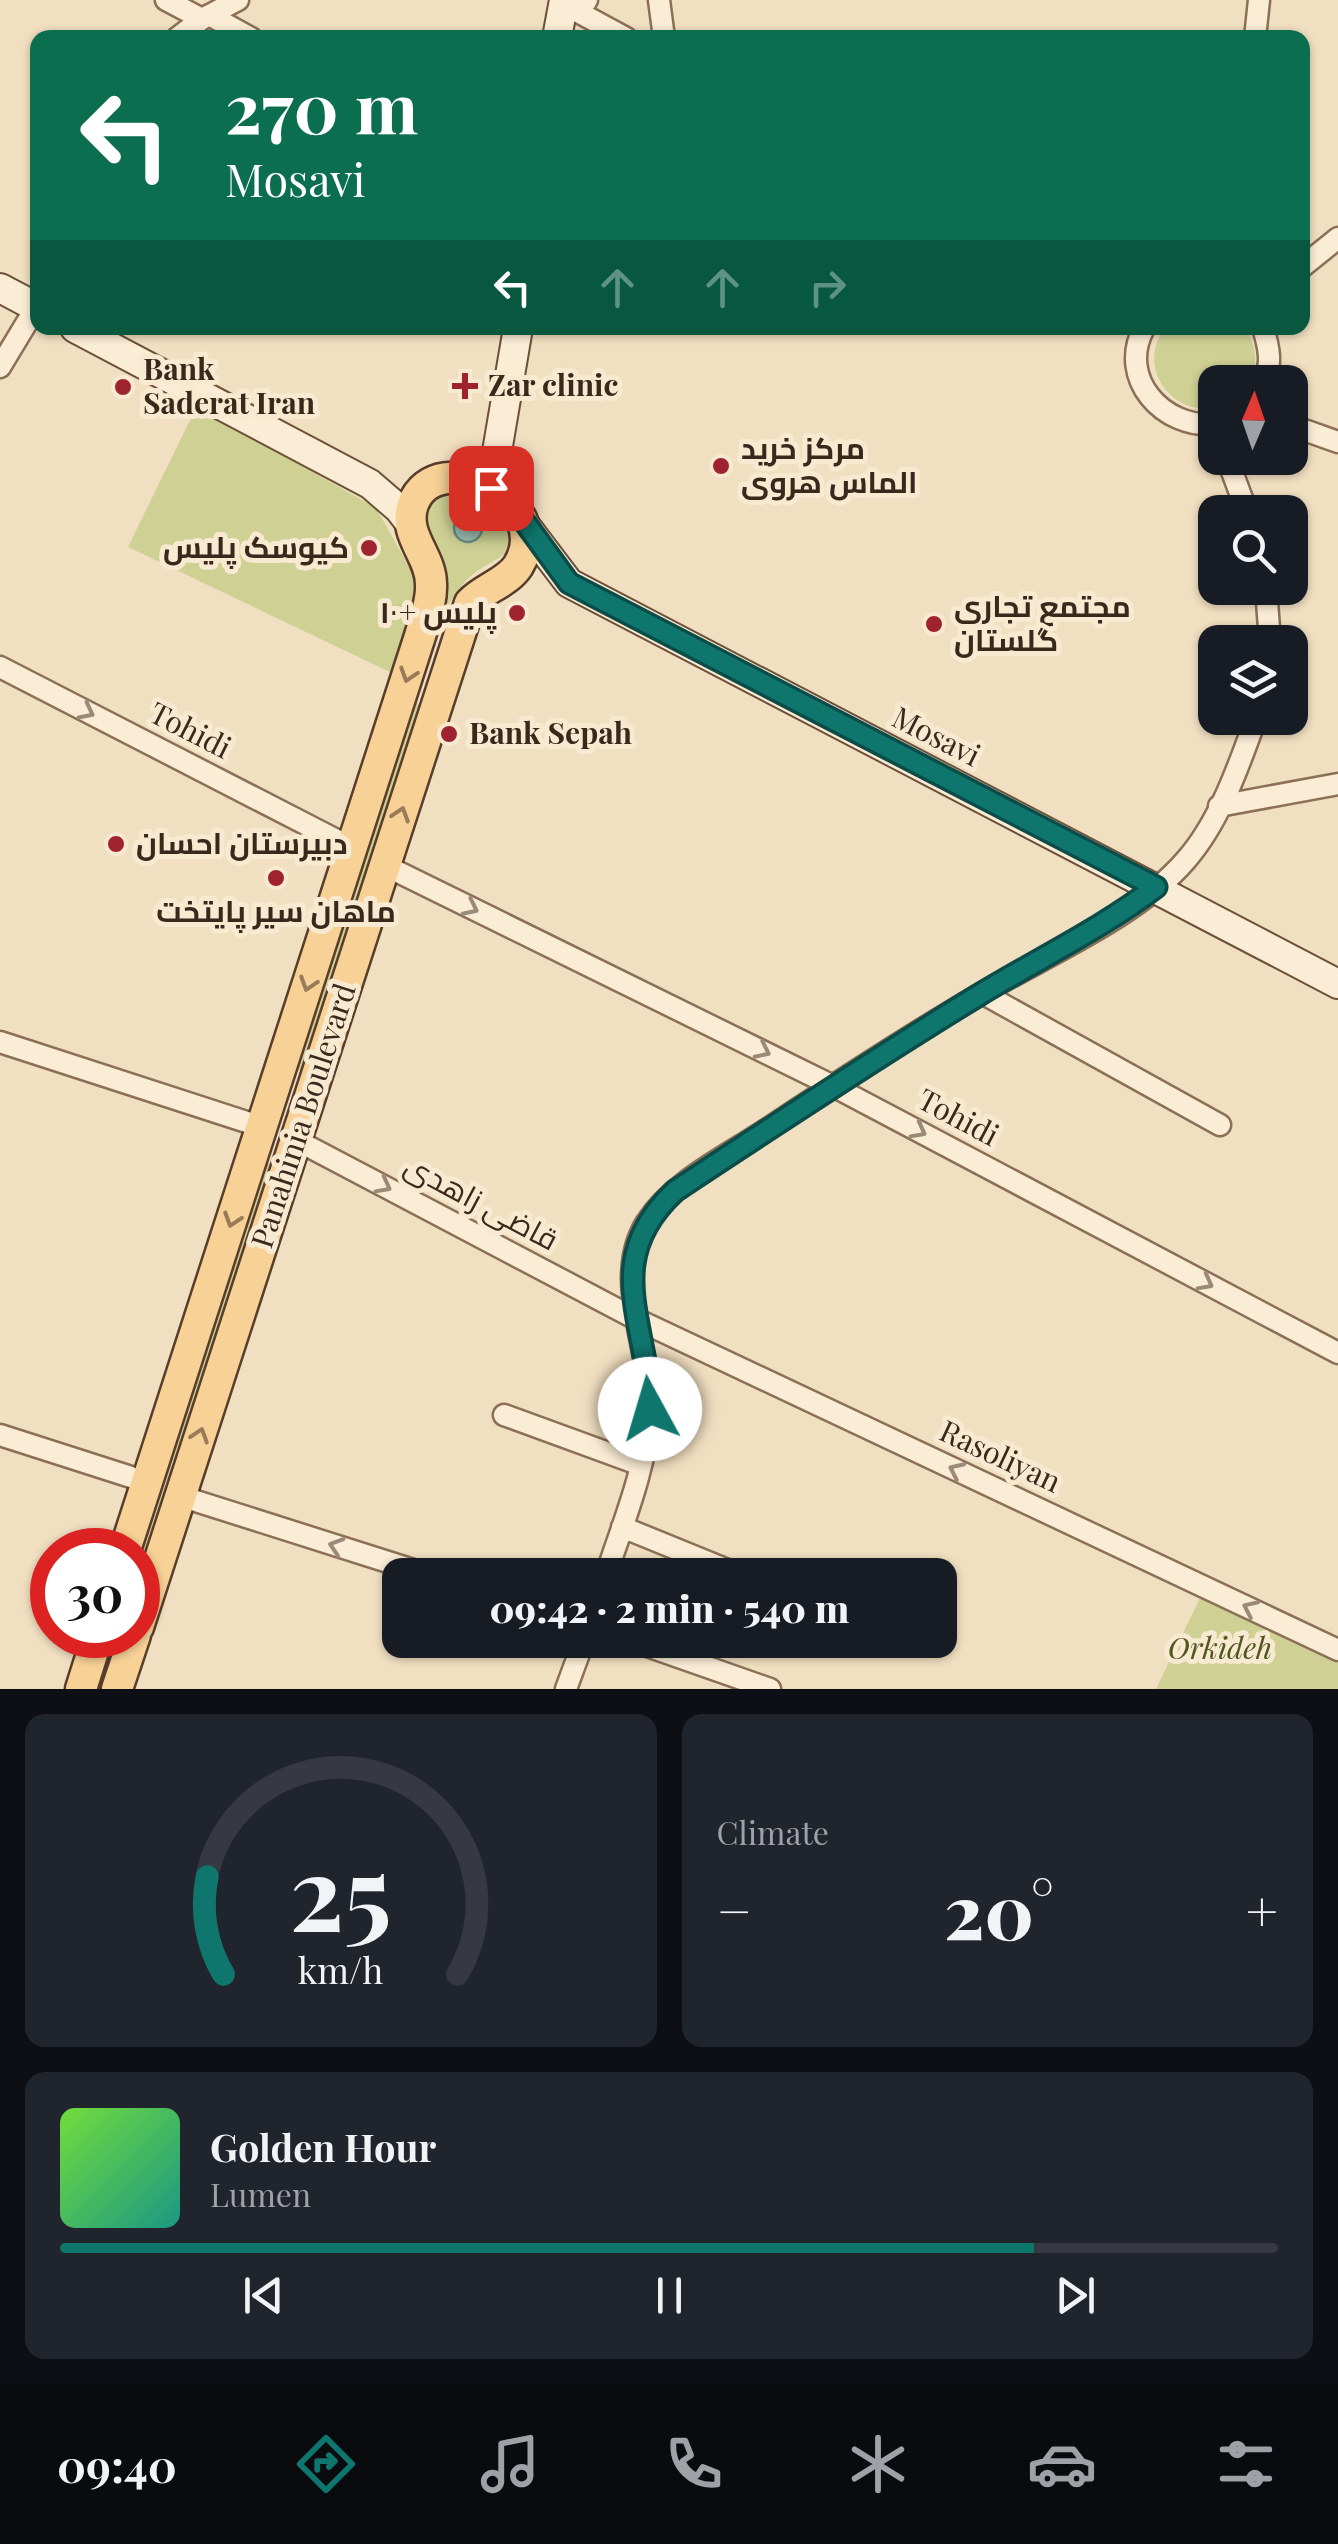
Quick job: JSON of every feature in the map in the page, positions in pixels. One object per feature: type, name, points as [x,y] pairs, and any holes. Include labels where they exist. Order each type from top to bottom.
[{"type":"main road","points":[[0,288],[30,303]]},
{"type":"main road","points":[[88,335],[370,484],[409,522]]},
{"type":"main road","points":[[491,488],[517,335]]},
{"type":"main road","points":[[370,484],[468,478],[510,502],[525,524]]},
{"type":"main road","points":[[409,522],[414,501],[425,488],[443,479]]},
{"type":"main road","name":"Panahinia Boulevard","points":[[132,1528],[420,636],[432,580],[409,522]]},
{"type":"main road","name":"Panahinia Boulevard","points":[[160,1558],[470,603],[517,567],[525,546],[525,524]]},
{"type":"main road","name":"Mosavi","points":[[525,524],[569,583],[1338,984]]},
{"type":"main road","points":[[262,1127],[298,1141]]},
{"type":"main road","points":[[81,1689],[91,1658]]},
{"type":"main road","points":[[118,1689],[128,1658]]},
{"type":"street","points":[[166,0],[234,30]]},
{"type":"street","points":[[188,30],[238,0]]},
{"type":"street","points":[[659,0],[663,30]]},
{"type":"street","points":[[1256,30],[1259,0]]},
{"type":"street","points":[[577,10],[612,30]]},
{"type":"street","points":[[1310,260],[1338,238]]},
{"type":"street","points":[[0,367],[30,318]]},
{"type":"street","points":[[1138,335],[1138,376],[1147,395],[1161,411],[1198,424]]},
{"type":"street","points":[[1265,335],[1269,365]]},
{"type":"street","points":[[1308,431],[1338,442]]},
{"type":"street","name":"Tohidi","points":[[0,667],[352,848]]},
{"type":"street","points":[[612,1558],[648,1438],[650,1382],[636,1319],[633,1258],[648,1222],[675,1191],[833,1086],[1114,917],[1156,887],[1189,856],[1219,806],[1249,735]]},
{"type":"street","points":[[1219,806],[1338,784]]},
{"type":"street","name":"Tohidi","points":[[384,864],[833,1086],[1338,1353]]},
{"type":"street","points":[[982,993],[1220,1125]]},
{"type":"street","points":[[0,1042],[262,1127]]},
{"type":"street","name":"قاضی زاهدی","points":[[298,1141],[636,1319]]},
{"type":"street","name":"Rasoliyan","points":[[636,1319],[1338,1650]]},
{"type":"street","points":[[504,1415],[640,1465]]},
{"type":"street","points":[[0,1434],[131,1477]]},
{"type":"street","points":[[180,1496],[382,1560]]},
{"type":"street","points":[[622,1526],[699,1558]]},
{"type":"street","points":[[567,1689],[578,1658]]},
{"type":"street","points":[[681,1658],[770,1689]]},
{"type":"green space","points":[[1161,335],[1249,335],[1255,365],[1198,365],[1198,408],[1184,404],[1162,385],[1154,358]]},
{"type":"green space","points":[[197,406],[376,508],[420,586],[392,673],[128,547]]},
{"type":"green space","points":[[446,494],[468,499],[498,517],[512,547],[468,579],[447,607],[443,566],[428,519],[435,502]]},
{"type":"green space","points":[[412,704],[421,706],[306,1067],[298,1071],[295,1069]]},
{"type":"green space","points":[[266,1163],[271,1163],[274,1167],[157,1528],[146,1528]]},
{"type":"green space","name":"Orkideh","points":[[1201,1596],[1338,1663],[1338,1689],[1156,1689]]},
{"type":"shaded area","points":[[468,514],[478,518],[482,528],[478,538],[468,542],[458,538],[454,528],[458,518]]},
{"type":"place","name":"Zar clinic","points":[[465,386]]},
{"type":"place","name":"Bank Saderat Iran","points":[[123,387]]},
{"type":"place","name":"مرکز خرید الماس هروی","points":[[721,466]]},
{"type":"place","name":"کیوسک پلیس","points":[[369,548]]},
{"type":"place","name":"پلیس +۱۰","points":[[517,613]]},
{"type":"place","name":"مجتمع تجاری گلستان","points":[[934,624]]},
{"type":"place","name":"Bank Sepah","points":[[449,734]]},
{"type":"place","name":"دبیرستان احسان","points":[[116,844]]},
{"type":"place","name":"ماهان سیر پایتخت","points":[[276,878]]},
{"type":"route","points":[[491,488],[510,502],[569,583],[1156,887],[1114,917],[833,1086],[675,1191],[662,1204],[638,1240],[633,1258],[636,1319],[650,1382],[650,1409]]}]
